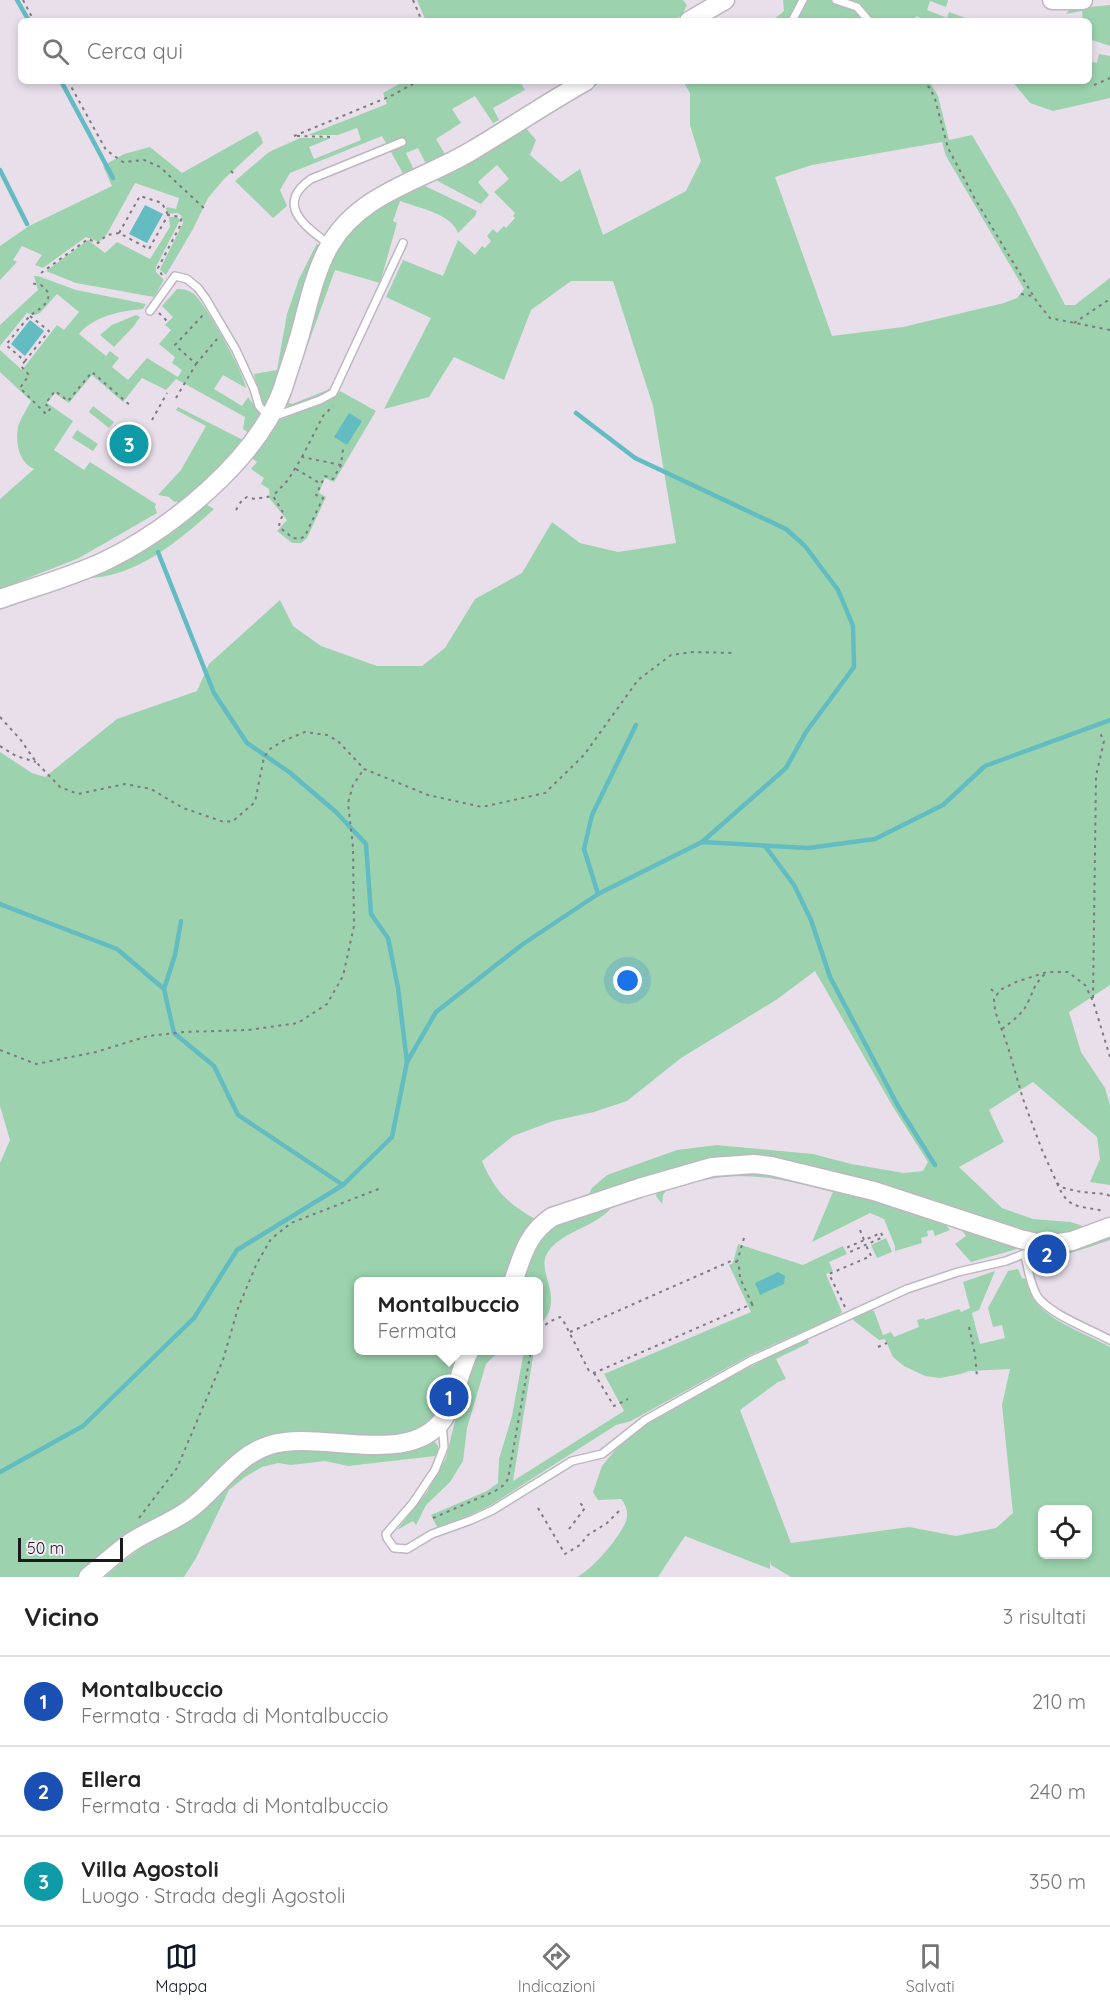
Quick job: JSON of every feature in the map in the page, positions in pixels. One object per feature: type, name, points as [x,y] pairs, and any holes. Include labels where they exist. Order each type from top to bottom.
[{"type":"street","points":[[694,18],[725,0]]},
{"type":"street","points":[[1052,0],[1083,0]]},
{"type":"street","points":[[0,599],[101,562],[159,530],[188,508],[234,464],[270,418],[277,405],[315,281],[330,245],[343,228],[377,198],[472,151],[512,124],[580,84]]},
{"type":"street","points":[[515,1277],[531,1235],[552,1217],[712,1167],[737,1164],[771,1166],[874,1191],[1020,1239],[1046,1245],[1072,1241],[1110,1227]]},
{"type":"street","points":[[88,1577],[128,1545],[190,1509],[249,1453],[272,1444],[310,1441],[395,1444],[426,1434],[442,1421],[452,1404],[468,1355]]},
{"type":"lane","points":[[794,18],[803,0]]},
{"type":"lane","points":[[836,0],[857,7],[866,18]]},
{"type":"lane","points":[[330,245],[309,228],[295,210],[294,197],[299,187],[311,179],[402,142]]},
{"type":"lane","points":[[150,311],[175,276],[187,279],[198,288],[224,330],[254,389],[259,406],[270,418],[333,393],[403,243]]},
{"type":"lane","points":[[442,1421],[444,1447],[441,1457],[424,1489],[387,1533],[387,1538],[394,1548],[407,1549],[432,1534],[493,1510],[572,1461],[602,1454],[645,1420],[750,1361],[918,1284],[1025,1255],[1046,1245]]},
{"type":"lane","points":[[1025,1255],[1036,1295],[1047,1307],[1110,1340]]},
{"type":"path","points":[[23,0],[32,18]]},
{"type":"path","points":[[412,0],[421,18]]},
{"type":"path","points":[[1094,85],[1110,78]]},
{"type":"path","points":[[70,84],[106,150],[123,162],[144,160],[160,166],[207,211]]},
{"type":"path","points":[[334,137],[294,136],[391,96],[413,84]]},
{"type":"path","points":[[925,84],[935,99],[948,148],[1032,296],[1050,318],[1110,330]]},
{"type":"path","points":[[944,149],[948,148]]},
{"type":"path","points":[[231,171],[236,176]]},
{"type":"path","points":[[119,233],[140,196],[162,203],[168,215]]},
{"type":"path","points":[[40,273],[88,239],[99,243],[107,236],[119,233],[149,249],[168,215]]},
{"type":"path","points":[[165,277],[159,273],[158,268],[181,222],[177,215],[168,215]]},
{"type":"path","points":[[25,361],[6,345],[30,316],[46,303],[49,293],[41,285],[30,283]]},
{"type":"path","points":[[1021,294],[1032,296]]},
{"type":"path","points":[[1074,323],[1110,299]]},
{"type":"path","points":[[196,364],[175,345],[211,306]]},
{"type":"path","points":[[30,316],[49,331],[21,366],[29,375],[20,388],[46,414],[51,408],[45,404],[55,391],[68,401],[92,372],[132,407]]},
{"type":"path","points":[[176,398],[196,364],[224,330]]},
{"type":"path","points":[[152,420],[167,393]]},
{"type":"path","points":[[236,510],[242,500],[247,497],[273,496],[296,469],[323,416],[335,404]]},
{"type":"path","points":[[273,496],[284,514],[279,527],[292,538],[300,539],[305,536],[323,498],[316,495],[325,476],[333,479],[341,465],[342,449]]},
{"type":"path","points":[[302,457],[341,465]]},
{"type":"path","points":[[296,469],[321,484]]},
{"type":"path","points":[[0,717],[20,739],[36,762],[60,787],[78,794],[125,784],[151,789],[183,807],[224,822],[233,821],[255,802],[264,757],[270,749],[305,732],[327,735],[339,741],[364,769],[428,795],[482,807],[545,793],[584,755],[638,680],[671,655],[693,652],[735,653]]},
{"type":"path","points":[[1093,1001],[1096,776],[1104,741],[1100,733]]},
{"type":"path","points":[[0,746],[16,756],[36,762]]},
{"type":"path","points":[[0,1050],[36,1064],[96,1052],[148,1036],[184,1032],[248,1030],[298,1023],[327,1004],[344,976],[354,926],[353,847],[348,803],[353,785],[364,769]]},
{"type":"path","points":[[1002,1029],[1020,1015],[1036,983],[1047,972]]},
{"type":"path","points":[[1110,1057],[1093,1001],[1085,985],[1068,972],[1047,972],[1016,982],[1000,990],[994,999],[995,1011],[1023,1099],[1041,1150],[1062,1195],[1070,1204],[1110,1212]]},
{"type":"path","points":[[992,989],[997,995]]},
{"type":"path","points":[[1057,1183],[1064,1188],[1110,1196]]},
{"type":"path","points":[[128,1545],[130,1531],[134,1524],[177,1468],[223,1360],[238,1308],[257,1263],[271,1239],[291,1223],[381,1188]]},
{"type":"path","points":[[860,1230],[864,1240]]},
{"type":"path","points":[[881,1233],[883,1238],[866,1245],[850,1252],[848,1247],[881,1233]]},
{"type":"path","points":[[744,1238],[736,1262],[754,1311]]},
{"type":"path","points":[[849,1315],[830,1274],[871,1256],[866,1245]]},
{"type":"path","points":[[570,1332],[731,1261],[736,1262]]},
{"type":"path","points":[[594,1373],[752,1304]]},
{"type":"path","points":[[543,1327],[560,1317],[589,1371],[594,1373],[614,1406],[628,1399]]},
{"type":"path","points":[[969,1328],[977,1377]]},
{"type":"path","points":[[878,1347],[887,1343]]},
{"type":"path","points":[[433,1518],[484,1497],[504,1485],[508,1479],[530,1355]]},
{"type":"path","points":[[569,1529],[585,1508],[579,1502]]},
{"type":"path","points":[[538,1508],[565,1554],[580,1545],[588,1535],[607,1523],[619,1511]]},
{"type":"green space","points":[[417,0],[683,0],[687,5],[682,15],[676,18],[425,18]]},
{"type":"green space","points":[[783,0],[948,0],[946,7],[930,1],[927,10],[947,18],[917,16],[915,18],[776,18],[784,11]]},
{"type":"green space","points":[[1110,5],[1110,46],[1092,40],[1092,18],[1083,18],[1082,11],[1066,14],[1070,9]]},
{"type":"green space","points":[[949,12],[966,18],[947,18]]},
{"type":"green space","points":[[1099,54],[1110,56],[1110,98],[1053,111],[1030,103],[1014,84],[1092,84],[1092,62],[1097,63]]},
{"type":"green space","points":[[400,84],[521,84],[525,90],[493,108],[499,120],[493,123],[475,96],[452,109],[461,123],[436,139],[446,156],[426,164],[418,148],[406,153],[414,170],[405,177],[382,136],[290,173],[280,190],[287,206],[273,218],[235,181],[269,152],[300,138],[331,138],[309,147],[314,159],[361,140],[357,128],[338,135],[308,135],[387,104],[383,93]]},
{"type":"green space","points":[[592,84],[598,84],[525,127],[536,140],[530,155],[561,182],[580,169],[603,235],[686,191],[701,161],[690,125],[690,93],[685,84],[931,84],[938,96],[949,140],[972,135],[1015,208],[1065,305],[1075,305],[1110,278],[1110,985],[1069,1012],[1081,1052],[1105,1088],[1110,1105],[1110,1185],[1090,1182],[1100,1159],[1097,1137],[1033,1082],[989,1110],[1004,1142],[959,1167],[1002,1208],[1033,1219],[1070,1222],[1083,1226],[1093,1225],[1062,1233],[1030,1234],[786,1162],[588,1196],[592,1188],[607,1175],[677,1150],[717,1145],[813,1154],[851,1164],[904,1173],[923,1171],[928,1162],[893,1107],[815,971],[776,1000],[681,1058],[627,1101],[594,1112],[553,1121],[513,1136],[482,1161],[503,1195],[517,1208],[535,1219],[524,1230],[507,1277],[354,1277],[354,1355],[464,1355],[449,1394],[429,1421],[401,1435],[269,1437],[246,1446],[222,1464],[184,1505],[78,1577],[0,1577],[0,1163],[10,1140],[0,1106],[0,752],[32,773],[45,777],[117,719],[197,691],[209,664],[280,600],[293,626],[321,646],[377,666],[422,666],[445,648],[475,599],[522,573],[552,522],[580,543],[618,552],[676,543],[653,406],[613,281],[571,281],[531,310],[504,380],[454,357],[429,397],[384,409],[431,318],[386,297],[403,260],[443,276],[458,240],[475,255],[482,246],[485,248],[491,241],[487,236],[493,229],[497,233],[504,226],[506,228],[515,218],[513,216],[515,213],[494,192],[509,179],[497,165],[478,182],[489,195],[481,204],[432,178]],"holes":[[[942,142],[946,156],[1024,289],[1017,298],[1004,303],[903,327],[832,336],[775,177],[812,165]]]},
{"type":"green space","points":[[257,131],[263,143],[224,179],[208,198],[166,275],[160,270],[183,223],[181,215],[168,214],[166,208],[176,209],[179,198],[135,183],[107,234],[99,242],[86,237],[43,268],[35,265],[42,255],[22,246],[13,260],[17,262],[0,280],[0,246],[29,226],[112,186],[103,166],[124,154],[150,147],[182,173]]},
{"type":"green space","points":[[421,184],[477,211],[475,216],[458,233],[449,221],[441,216],[400,201],[393,221],[397,223],[380,283],[335,270],[287,402],[292,404],[330,389],[314,399],[295,406],[284,404],[335,250],[365,215]]},
{"type":"green space","points":[[169,217],[177,217],[180,220],[156,267],[156,272],[164,280],[154,297],[76,283],[46,271],[88,240],[105,253],[117,242],[150,259],[170,227]]},
{"type":"green space","points":[[317,243],[320,251],[278,387],[266,407],[259,396],[254,374],[277,370],[287,314],[299,279]]},
{"type":"green space","points":[[34,276],[76,290],[146,304],[143,309],[125,311],[100,319],[79,334],[106,356],[110,351],[119,358],[112,367],[128,380],[147,358],[178,377],[182,370],[172,363],[175,357],[159,344],[171,330],[165,325],[173,317],[162,306],[177,289],[194,294],[224,339],[239,368],[246,388],[223,375],[214,389],[242,406],[248,397],[262,416],[249,433],[243,429],[245,417],[176,379],[166,390],[142,378],[123,402],[92,375],[69,403],[55,393],[47,403],[73,421],[54,450],[84,470],[90,462],[156,504],[157,513],[79,558],[0,589],[0,499],[34,469],[22,457],[17,439],[19,424],[31,401],[0,372],[0,350],[22,370],[57,325],[64,330],[79,312],[57,294],[40,313],[35,315],[27,313],[0,346],[0,325],[38,290]]},
{"type":"green space","points":[[136,315],[140,317],[134,326],[114,347],[100,335],[112,325]]},
{"type":"green space","points":[[340,391],[376,411],[334,482],[325,478],[319,493],[326,497],[307,538],[301,543],[292,543],[277,531],[287,520],[270,499],[269,489],[261,484],[264,478],[251,469],[257,462],[247,455],[275,422],[332,399]]},
{"type":"green space","points":[[93,406],[114,422],[109,428],[89,412]]},
{"type":"green space","points":[[178,407],[245,443],[181,503],[158,495],[181,470],[206,426],[176,410]]},
{"type":"green space","points":[[77,430],[98,444],[93,451],[72,438]]},
{"type":"green space","points":[[204,503],[214,509],[185,534],[152,557],[116,574],[97,578],[78,578]]},
{"type":"green space","points":[[750,1171],[875,1197],[942,1220],[950,1230],[935,1236],[933,1230],[927,1231],[928,1236],[921,1238],[922,1243],[895,1251],[884,1219],[870,1213],[812,1242],[833,1192],[761,1177],[731,1176],[697,1182],[666,1191],[662,1204],[656,1196],[657,1192],[713,1174]]},
{"type":"green space","points":[[612,1207],[597,1220],[562,1239],[548,1252],[545,1268],[551,1305],[543,1321],[543,1277],[522,1277],[526,1261],[538,1240],[556,1226]]},
{"type":"green space","points":[[959,1226],[1017,1249],[971,1262],[955,1244],[966,1236]]},
{"type":"green space","points":[[1110,1234],[1110,1240],[1032,1263],[1038,1258],[1072,1250]]},
{"type":"green space","points":[[886,1238],[892,1252],[877,1258],[871,1245]]},
{"type":"green space","points":[[738,1244],[803,1265],[843,1246],[847,1254],[829,1262],[833,1271],[826,1274],[842,1312],[838,1316],[752,1354],[631,1421],[616,1425],[491,1505],[437,1527],[431,1515],[487,1491],[498,1483],[499,1459],[512,1416],[523,1355],[533,1355],[513,1481],[624,1411],[604,1374],[751,1312],[729,1265],[733,1263]]},
{"type":"green space","points":[[1018,1269],[1022,1278],[1026,1279],[1033,1298],[1048,1314],[1110,1347],[1110,1577],[791,1577],[771,1565],[770,1561],[770,1569],[685,1536],[658,1577],[577,1577],[590,1568],[605,1552],[626,1521],[626,1509],[621,1499],[598,1500],[593,1492],[602,1466],[616,1449],[649,1422],[710,1387],[807,1338],[809,1343],[776,1359],[786,1379],[778,1382],[740,1410],[791,1543],[909,1527],[956,1536],[996,1528],[1013,1513],[1002,1405],[1010,1369],[969,1371],[940,1378],[925,1376],[904,1366],[893,1357],[885,1339],[879,1340],[853,1320],[871,1310],[874,1311],[883,1335],[891,1332],[894,1337],[919,1327],[917,1320],[924,1318],[925,1320],[959,1309],[961,1312],[970,1308],[963,1282],[995,1271],[979,1310],[972,1313],[980,1344],[1005,1338],[1002,1325],[993,1327],[988,1308],[1008,1271]]},
{"type":"green space","points":[[477,1355],[496,1355],[486,1364],[467,1428],[463,1461],[450,1482],[426,1505],[416,1525],[413,1521],[397,1530],[427,1492],[446,1458],[456,1417],[466,1395],[468,1380]]},
{"type":"green space","points":[[434,1441],[438,1446],[438,1453],[435,1456],[348,1466],[325,1461],[291,1465],[278,1463],[262,1467],[229,1490],[196,1558],[184,1577],[104,1577],[143,1547],[194,1517],[248,1465],[266,1455],[296,1450],[391,1453],[420,1447]]},
{"type":"water","points":[[145,205],[163,214],[147,243],[129,234]]},
{"type":"water","points":[[30,320],[44,331],[25,356],[11,344]]},
{"type":"water","points":[[349,413],[362,421],[347,445],[334,437]]},
{"type":"water","points":[[778,1272],[785,1276],[784,1284],[760,1295],[755,1283]]},
{"type":"waterway","points":[[17,0],[27,18]]},
{"type":"waterway","points":[[63,84],[113,178]]},
{"type":"waterway","points":[[0,170],[27,224]]},
{"type":"waterway","points":[[576,413],[635,458],[786,529],[805,546],[838,590],[853,626],[854,667],[806,732],[786,768],[702,842]]},
{"type":"waterway","points":[[158,552],[214,693],[247,743],[289,772],[336,812],[366,844],[371,914],[388,938],[398,988],[407,1062]]},
{"type":"waterway","points":[[0,1472],[83,1426],[194,1318],[237,1250],[343,1185],[392,1137],[407,1062],[436,1012],[523,944],[598,894],[702,842],[808,848],[875,839],[943,805],[985,766],[1110,720]]},
{"type":"waterway","points":[[598,894],[584,849],[592,815],[636,725]]},
{"type":"waterway","points":[[765,846],[794,885],[811,920],[830,977],[898,1106],[935,1165]]},
{"type":"waterway","points":[[0,904],[117,949],[164,989],[174,1033],[214,1066],[238,1115],[343,1185]]},
{"type":"waterway","points":[[164,989],[175,955],[181,921]]},
{"type":"place","name":"Villa Agostoli","points":[[129,444]]},
{"type":"place","name":"Ellera","points":[[1047,1254]]},
{"type":"place","name":"Montalbuccio","points":[[449,1397]]}]
